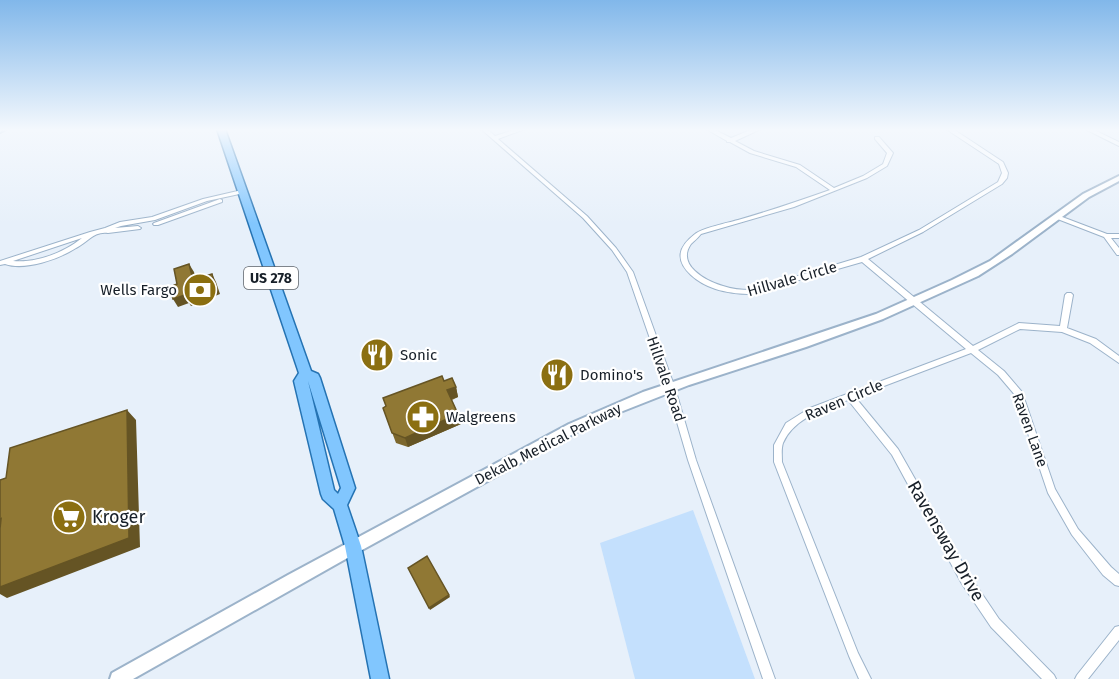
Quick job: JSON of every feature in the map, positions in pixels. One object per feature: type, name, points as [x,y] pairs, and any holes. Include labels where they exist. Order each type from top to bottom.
[{"type":"main road","name":"US 278","points":[[230,161],[239,193],[306,374],[314,378],[344,471],[348,488],[340,505]]},
{"type":"main road","name":"Dekalb Medical Parkway","points":[[118,679],[353,546],[608,411],[718,369],[754,360],[852,327],[914,301],[991,264],[1106,183],[1119,178]]},
{"type":"main road","name":"US 278","points":[[306,374],[300,381],[328,494],[340,505],[353,546],[380,679]]},
{"type":"street","name":"Hillvale Road","points":[[521,161],[585,217],[614,249],[630,272],[671,388],[692,460],[769,679]]},
{"type":"street","points":[[781,161],[798,166],[834,190]]},
{"type":"street","name":"Hillvale Circle","points":[[887,161],[885,165],[865,177],[834,190],[792,206],[699,233],[688,240],[684,247],[685,263],[693,274],[714,288],[738,294],[780,285],[862,259],[937,222],[1000,183],[1005,177],[1006,170],[997,161]]},
{"type":"street","points":[[2,263],[92,233],[166,221],[239,193]]},
{"type":"street","points":[[1057,217],[1106,236],[1119,236]]},
{"type":"street","points":[[2,263],[23,263],[59,255],[82,243],[92,233]]},
{"type":"street","points":[[1106,236],[1119,253]]},
{"type":"street","name":"Raven Lane","points":[[862,259],[1001,373],[1019,394],[1051,490],[1075,532],[1107,572],[1119,581]]},
{"type":"street","points":[[1063,329],[1069,295]]},
{"type":"street","name":"Raven Circle","points":[[865,679],[778,462],[778,445],[789,426],[813,410],[973,349],[1019,326],[1063,329],[1093,342],[1119,360]]},
{"type":"street","name":"Ravensway Drive","points":[[850,397],[895,452],[966,580],[995,623],[1050,679]]},
{"type":"street","points":[[1081,679],[1119,631]]},
{"type":"shaded area","points":[[693,510],[755,679],[635,679],[600,543]]},
{"type":"building","points":[[189,264],[193,280],[212,274],[215,286],[186,298],[185,295],[173,299],[170,287],[177,284],[174,269]]},
{"type":"building","name":"Walgreens","points":[[442,376],[444,381],[452,378],[456,387],[447,390],[458,414],[405,438],[392,433],[383,408],[386,406],[383,398]]},
{"type":"building","name":"Kroger","points":[[127,410],[129,538],[0,587],[0,480],[6,478],[10,448]]},
{"type":"building","points":[[427,556],[449,595],[429,608],[408,568]]},
{"type":"place","name":"Wells Fargo","points":[[200,290]]},
{"type":"place","name":"Sonic","points":[[377,355]]},
{"type":"place","name":"Domino's","points":[[557,375]]},
{"type":"place","name":"Walgreens","points":[[423,417]]},
{"type":"place","name":"Kroger","points":[[69,517]]}]
